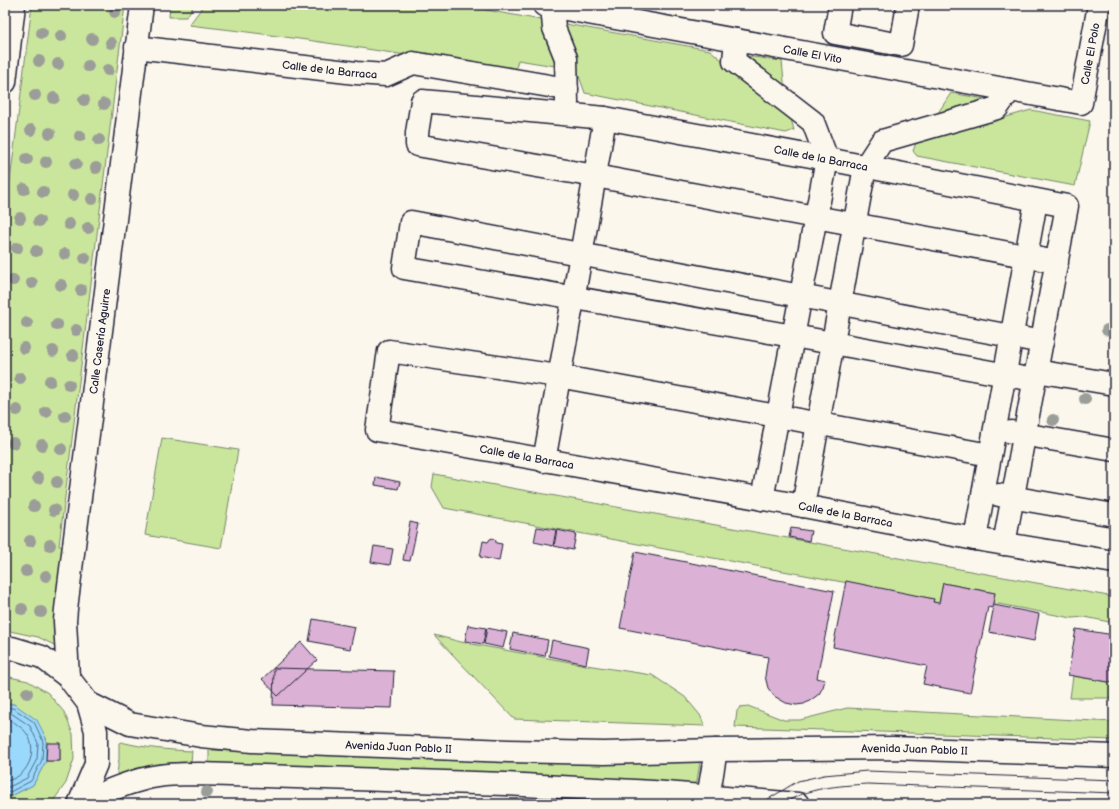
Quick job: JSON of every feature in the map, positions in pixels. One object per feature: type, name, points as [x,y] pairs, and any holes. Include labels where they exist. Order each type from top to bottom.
[{"type":"main road","points":[[5,82],[14,5]]},
{"type":"main road","name":"Calle Casería Aguirre","points":[[68,678],[65,621],[66,609],[142,5]]},
{"type":"main road","points":[[549,5],[554,28],[566,58],[568,115]]},
{"type":"main road","name":"Calle El Vito","points":[[549,5],[1081,103]]},
{"type":"main road","points":[[840,5],[835,33],[901,45],[908,5]]},
{"type":"main road","name":"Calle El Polo","points":[[1081,103],[1099,5]]},
{"type":"main road","points":[[736,40],[734,61],[813,122],[827,159],[762,499]]},
{"type":"main road","name":"Calle de la Barraca","points":[[136,47],[379,75],[386,75],[413,63],[567,90]]},
{"type":"main road","points":[[803,506],[865,167],[882,141],[997,108],[1010,90]]},
{"type":"main road","name":"Calle de la Barraca","points":[[595,176],[417,145],[417,133],[422,101],[605,118],[827,159],[1067,206],[1057,262]]},
{"type":"main road","points":[[544,461],[558,376],[582,255],[605,118]]},
{"type":"main road","points":[[595,176],[1057,262],[1004,544]]},
{"type":"main road","points":[[975,539],[1036,201]]},
{"type":"main road","points":[[1042,342],[411,222],[404,268],[794,336],[1005,375],[1035,376],[1114,384]]},
{"type":"main road","name":"Calle de la Barraca","points":[[558,376],[389,352],[377,430],[803,506],[975,539],[1114,562]]},
{"type":"main road","points":[[558,376],[990,455]]},
{"type":"main road","points":[[995,429],[1114,450]]},
{"type":"main road","points":[[984,493],[1114,514]]},
{"type":"main road","points":[[5,648],[12,648],[42,657],[68,678],[88,703],[96,731],[96,764],[80,803]]},
{"type":"main road","name":"Avenida Juan Pablo II","points":[[88,703],[130,724],[201,736],[252,741],[509,751],[604,753],[893,748],[1114,756]]},
{"type":"main road","points":[[708,800],[716,750]]},
{"type":"main road","points":[[80,803],[144,778],[171,774],[208,774],[497,783],[660,798],[798,804]]},
{"type":"green space","points":[[32,5],[125,5],[59,546],[68,547],[56,646],[38,637],[5,630],[5,221]]},
{"type":"green space","points":[[170,5],[195,5],[186,17],[169,17]]},
{"type":"green space","points":[[204,5],[459,5],[541,20],[561,67],[518,60],[515,73],[312,41],[189,25]]},
{"type":"green space","points":[[560,23],[710,50],[791,119],[794,130],[786,133],[585,93]]},
{"type":"green space","points":[[746,56],[782,61],[785,92]]},
{"type":"green space","points":[[951,93],[985,99],[988,104],[934,119]]},
{"type":"green space","points":[[1031,110],[1090,121],[1075,186],[917,156],[913,151],[916,143]]},
{"type":"green space","points":[[162,438],[238,450],[221,548],[145,535]]},
{"type":"green space","points":[[434,474],[1114,597],[1114,623],[1085,617],[1072,618],[993,603],[995,593],[943,583],[939,603],[933,602],[934,599],[444,508],[432,487]]},
{"type":"green space","points":[[434,635],[461,642],[586,665],[652,675],[685,697],[700,715],[705,726],[514,719]]},
{"type":"green space","points":[[5,676],[28,681],[48,693],[64,712],[73,734],[74,759],[66,783],[51,804],[5,804],[5,796],[11,796],[33,785],[46,761],[60,761],[60,744],[47,743],[46,738],[14,704],[5,704]]},
{"type":"green space","points":[[1073,676],[1114,683],[1114,698],[1070,698]]},
{"type":"green space","points":[[748,706],[784,720],[800,720],[847,708],[1114,722],[1114,740],[735,727],[737,711],[740,707]]},
{"type":"green space","points":[[121,742],[139,746],[192,751],[191,762],[155,765],[119,775],[117,774],[119,743]]},
{"type":"green space","points":[[209,750],[601,764],[700,762],[696,787],[209,764]]},
{"type":"water","points":[[5,704],[14,704],[37,720],[46,738],[46,761],[33,785],[11,796],[5,796]]},
{"type":"building","points":[[376,477],[400,482],[398,489],[375,485]]},
{"type":"building","points":[[410,522],[418,524],[410,561],[403,560]]},
{"type":"building","points":[[537,527],[556,530],[553,546],[534,542]]},
{"type":"building","points":[[791,528],[811,531],[809,541],[789,537]]},
{"type":"building","points":[[557,530],[576,534],[573,550],[554,546]]},
{"type":"building","points":[[493,538],[496,543],[502,544],[499,561],[480,557],[483,541],[488,542]]},
{"type":"building","points":[[374,546],[393,549],[390,565],[371,562]]},
{"type":"building","points":[[635,552],[834,591],[817,678],[825,680],[819,694],[804,704],[796,705],[786,703],[774,696],[768,688],[765,676],[768,657],[620,628]]},
{"type":"building","points":[[846,581],[934,599],[933,602],[939,603],[943,583],[995,593],[992,608],[988,607],[970,693],[923,684],[927,666],[833,647]]},
{"type":"building","points":[[994,605],[1039,614],[1034,641],[989,632]]},
{"type":"building","points":[[313,619],[355,627],[350,649],[309,641]]},
{"type":"building","points":[[468,625],[486,628],[483,644],[465,641]]},
{"type":"building","points":[[487,628],[507,632],[503,648],[484,644]]},
{"type":"building","points":[[1076,629],[1114,635],[1114,683],[1068,675]]},
{"type":"building","points":[[513,633],[548,640],[545,656],[510,649]]},
{"type":"building","points":[[552,640],[589,648],[586,664],[549,656]]},
{"type":"building","points":[[301,642],[317,660],[278,696],[262,679]]},
{"type":"building","points":[[274,668],[394,671],[392,708],[273,705]]},
{"type":"building","points":[[47,743],[60,743],[60,761],[46,761]]},
{"type":"tram line","points":[[761,804],[798,781],[824,775],[867,771],[1114,780]]},
{"type":"tram line","points":[[783,804],[803,794],[824,788],[867,784],[1114,793]]}]
